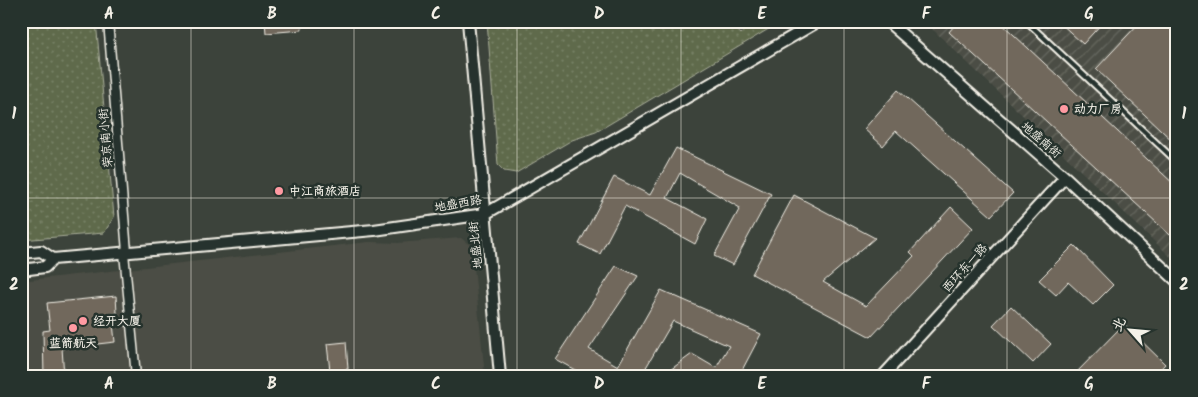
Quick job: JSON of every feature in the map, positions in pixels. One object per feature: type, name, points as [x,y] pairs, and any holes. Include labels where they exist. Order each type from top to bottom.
[{"type":"street","name":"荣京南小街","points":[[108,21],[136,376]]},
{"type":"street","name":"地盛北街","points":[[468,21],[500,376]]},
{"type":"street","name":"地盛西路","points":[[21,253],[41,251],[53,259],[374,230],[485,214],[819,21]]},
{"type":"street","name":"地盛南街","points":[[887,21],[1065,177],[1177,281]]},
{"type":"street","name":"西环东一路","points":[[883,376],[1065,177]]},
{"type":"street","name":"地盛西路","points":[[21,270],[45,267],[53,259]]},
{"type":"lane","points":[[736,21],[743,21]]},
{"type":"lane","points":[[1026,21],[1177,162]]},
{"type":"shaded area","points":[[727,21],[754,21],[741,34]]},
{"type":"shaded area","points":[[924,21],[1177,21],[1177,263]]},
{"type":"shaded area","points":[[461,238],[472,247],[485,376],[21,376],[21,281],[369,242],[398,243]]},
{"type":"green space","points":[[21,21],[96,21],[114,217],[104,233],[21,240]]},
{"type":"green space","points":[[487,21],[727,21],[741,34],[754,21],[782,21],[596,132],[572,140],[516,173],[504,171],[498,165]]},
{"type":"building","points":[[265,21],[301,21],[302,30],[266,33]]},
{"type":"building","name":"动力厂房","points":[[958,21],[999,21],[1177,187],[1177,228],[1170,235],[949,32]]},
{"type":"building","points":[[1058,21],[1104,21],[1083,44]]},
{"type":"building","points":[[1141,21],[1177,21],[1177,145],[1096,69]]},
{"type":"building","points":[[898,90],[1013,193],[991,216],[896,131],[883,146],[864,129]]},
{"type":"building","points":[[676,148],[771,194],[733,265],[714,256],[740,208],[680,173],[667,198],[707,219],[695,244],[625,206],[600,254],[579,244],[614,177],[650,195]]},
{"type":"building","points":[[794,195],[875,238],[823,282],[866,306],[914,256],[910,252],[951,207],[973,228],[871,337],[752,274]]},
{"type":"building","points":[[1074,245],[1113,285],[1093,305],[1068,282],[1056,295],[1039,280]]},
{"type":"building","points":[[616,266],[638,276],[589,349],[618,366],[661,290],[761,334],[739,376],[684,376],[670,370],[692,354],[716,368],[729,346],[673,321],[641,376],[586,376],[555,359]]},
{"type":"building","name":"经开大厦","points":[[116,296],[117,313],[112,314],[115,342],[62,348],[64,376],[44,376],[43,331],[50,330],[47,303]]},
{"type":"building","points":[[1011,306],[1051,344],[1033,363],[993,325]]},
{"type":"building","points":[[1124,324],[1165,364],[1154,376],[1073,376]]},
{"type":"building","points":[[346,342],[348,369],[330,371],[327,344]]},
{"type":"place","name":"动力厂房","points":[[1064,109]]},
{"type":"place","name":"中江商旅酒店","points":[[279,191]]},
{"type":"place","name":"经开大厦","points":[[83,321]]},
{"type":"place","name":"蓝箭航天","points":[[73,328]]}]
